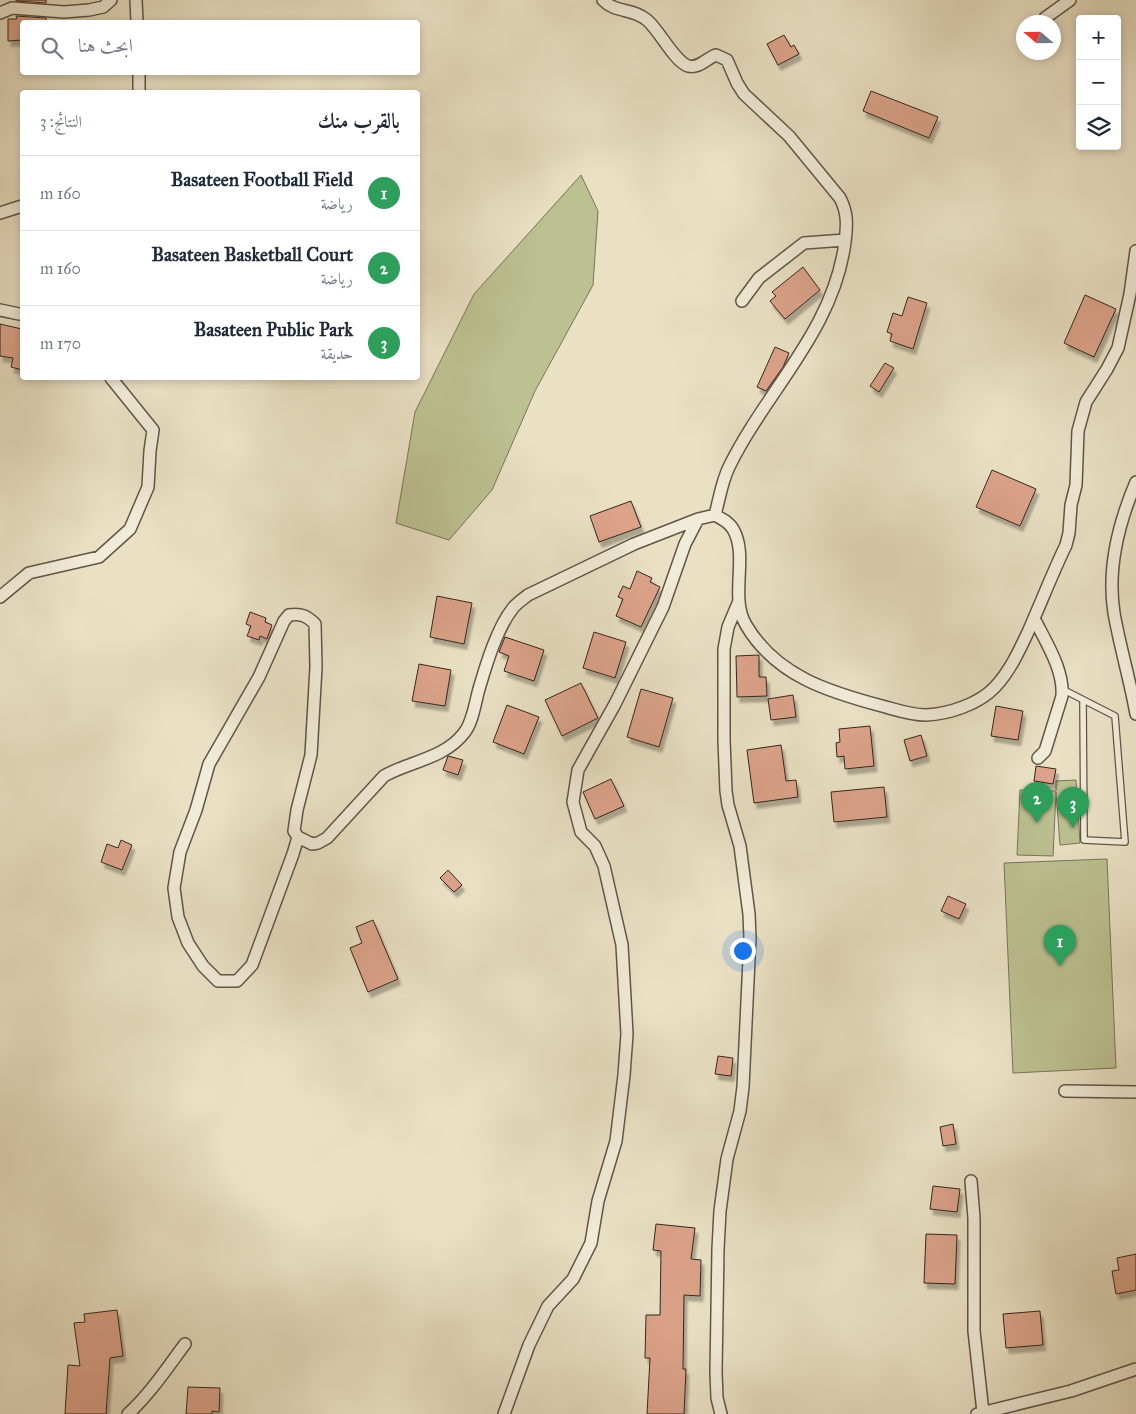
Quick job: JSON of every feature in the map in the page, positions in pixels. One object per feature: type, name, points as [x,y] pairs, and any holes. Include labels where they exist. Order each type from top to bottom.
[{"type":"street","points":[[0,13],[12,8],[64,12],[90,10],[103,7],[111,0]]},
{"type":"street","points":[[136,0],[137,20]]},
{"type":"street","points":[[603,0],[614,8],[631,11],[645,18],[656,29],[678,59],[689,66],[696,66],[716,55],[727,60],[744,94],[789,136],[840,198],[845,208],[847,221],[845,240],[837,280],[829,303],[817,327],[759,416],[728,469],[716,515]]},
{"type":"street","points":[[1048,15],[1070,0]]},
{"type":"street","points":[[139,75],[139,90]]},
{"type":"street","points":[[0,213],[20,207]]},
{"type":"street","points":[[742,300],[759,278],[804,243],[845,240]]},
{"type":"street","points":[[298,837],[252,965],[237,981],[218,981],[204,966],[188,943],[178,917],[174,888],[180,852],[196,810],[209,764],[259,677],[284,621],[289,615],[298,614],[307,617],[315,624],[316,645],[311,755],[294,831],[298,837],[312,844],[327,838],[384,776],[434,756],[448,748],[465,732],[473,714],[490,656],[503,624],[513,608],[528,595],[634,544],[698,518],[716,515],[726,521],[733,530],[739,552],[739,601],[745,623],[759,645],[798,676],[810,683],[856,700],[908,713],[927,715],[952,711],[982,697],[994,688],[1005,675],[1018,653],[1066,545],[1071,505],[1076,485],[1078,432],[1086,402],[1118,348],[1130,294],[1136,251]]},
{"type":"street","points":[[0,310],[19,314]]},
{"type":"street","points":[[0,597],[29,573],[99,557],[130,529],[148,487],[153,430],[113,380]]},
{"type":"street","points":[[1136,482],[1117,540],[1112,588],[1114,612],[1133,680],[1136,714]]},
{"type":"street","points":[[504,1414],[529,1345],[548,1306],[573,1279],[591,1243],[598,1201],[616,1141],[624,1075],[627,1034],[622,945],[604,866],[595,846],[581,832],[573,802],[578,770],[615,704],[663,607],[686,544],[698,518]]},
{"type":"street","points":[[720,1414],[716,1372],[720,1211],[727,1159],[740,1111],[743,1087],[750,938],[749,914],[740,846],[728,805],[726,791],[724,740],[724,649],[728,627],[739,601]]},
{"type":"street","points":[[1034,618],[1055,663],[1062,689],[1045,751],[1038,758]]},
{"type":"street","points":[[1065,1091],[1136,1092]]},
{"type":"street","points":[[971,1181],[974,1218],[974,1330],[980,1413],[1071,1392],[1136,1369]]},
{"type":"street","points":[[128,1414],[185,1344]]},
{"type":"lane","points":[[1062,689],[1115,716],[1125,842],[1084,840],[1083,700]]},
{"type":"green space","points":[[581,175],[598,211],[593,285],[535,391],[492,490],[449,540],[396,523],[415,412],[474,294]]},
{"type":"green space","points":[[1076,780],[1080,843],[1060,845],[1056,792],[1053,856],[1017,855],[1020,790],[1056,791],[1056,781]]},
{"type":"green space","points":[[1107,859],[1116,1068],[1013,1073],[1004,863]]},
{"type":"building","points":[[46,0],[46,3],[16,1]]},
{"type":"building","points":[[16,16],[46,18],[46,20],[20,20],[20,40],[8,41],[8,19],[17,19]]},
{"type":"building","points":[[784,35],[791,47],[794,45],[799,54],[778,65],[767,44]]},
{"type":"building","points":[[871,91],[938,117],[929,138],[863,111]]},
{"type":"building","points":[[803,267],[820,290],[785,319],[770,301],[776,296],[772,292]]},
{"type":"building","points":[[1085,295],[1116,309],[1094,357],[1064,343]]},
{"type":"building","points":[[908,297],[927,303],[913,349],[890,341],[892,334],[887,332],[893,313],[902,316]]},
{"type":"building","points":[[0,324],[20,329],[20,369],[11,367],[13,358],[0,356]]},
{"type":"building","points":[[775,347],[789,353],[783,367],[766,391],[757,387]]},
{"type":"building","points":[[885,363],[894,368],[879,392],[870,386]]},
{"type":"building","points":[[992,470],[1036,489],[1020,526],[976,507]]},
{"type":"building","points":[[631,501],[641,527],[599,542],[590,516]]},
{"type":"building","points":[[637,571],[652,578],[650,582],[660,587],[641,627],[616,616],[623,599],[618,597],[623,586],[630,589]]},
{"type":"building","points":[[437,596],[472,603],[464,644],[430,637]]},
{"type":"building","points":[[250,612],[266,618],[265,622],[272,625],[267,639],[260,636],[259,640],[247,636],[251,626],[246,624]]},
{"type":"building","points":[[594,632],[626,642],[615,678],[583,668]]},
{"type":"building","points":[[505,637],[544,650],[534,681],[504,671],[509,656],[499,652]]},
{"type":"building","points":[[759,655],[759,677],[766,677],[767,696],[737,697],[736,656]]},
{"type":"building","points":[[419,664],[451,670],[445,706],[412,701]]},
{"type":"building","points":[[581,683],[598,718],[562,736],[545,700]]},
{"type":"building","points":[[641,689],[673,698],[659,747],[627,737]]},
{"type":"building","points":[[793,695],[796,717],[771,720],[768,699]]},
{"type":"building","points":[[507,705],[539,717],[524,754],[493,742]]},
{"type":"building","points":[[996,706],[1023,711],[1018,740],[991,736]]},
{"type":"building","points":[[870,726],[874,766],[845,769],[844,756],[837,757],[836,743],[840,742],[839,729]]},
{"type":"building","points":[[921,735],[927,756],[910,761],[904,740]]},
{"type":"building","points":[[781,745],[786,781],[796,780],[798,797],[754,803],[747,750]]},
{"type":"building","points":[[448,756],[463,760],[458,775],[443,770]]},
{"type":"building","points":[[1036,766],[1056,769],[1053,784],[1034,781]]},
{"type":"building","points":[[611,779],[624,806],[595,819],[583,792]]},
{"type":"building","points":[[884,787],[887,817],[834,822],[831,792]]},
{"type":"building","points":[[121,840],[132,845],[122,870],[101,862],[107,844],[118,848]]},
{"type":"building","points":[[448,870],[462,885],[454,892],[440,878]]},
{"type":"building","points":[[948,896],[966,904],[959,919],[941,911]]},
{"type":"building","points":[[373,920],[398,979],[368,992],[350,948],[362,943],[356,927]]},
{"type":"building","points":[[718,1056],[733,1058],[731,1076],[715,1074]]},
{"type":"building","points":[[953,1124],[956,1144],[943,1146],[940,1127]]},
{"type":"building","points":[[933,1186],[960,1189],[957,1212],[930,1209]]},
{"type":"building","points":[[656,1224],[695,1228],[691,1259],[701,1260],[700,1296],[684,1295],[683,1369],[686,1369],[684,1414],[647,1414],[650,1358],[645,1358],[646,1315],[660,1315],[661,1251],[653,1250]]},
{"type":"building","points":[[926,1234],[957,1235],[955,1284],[924,1283]]},
{"type":"building","points":[[1136,1254],[1136,1290],[1116,1294],[1112,1271],[1119,1270],[1117,1258]]},
{"type":"building","points":[[117,1310],[123,1356],[110,1358],[106,1414],[65,1414],[68,1365],[80,1366],[74,1323],[85,1322],[84,1314]]},
{"type":"building","points":[[1040,1311],[1043,1345],[1006,1348],[1003,1314]]},
{"type":"building","points":[[188,1387],[220,1388],[219,1412],[212,1411],[212,1414],[186,1414]]},
{"type":"place","name":"Basateen Basketball Court","points":[[1037,823]]},
{"type":"place","name":"Basateen Public Park","points":[[1073,828]]},
{"type":"place","name":"Basateen Football Field","points":[[1060,966]]}]
